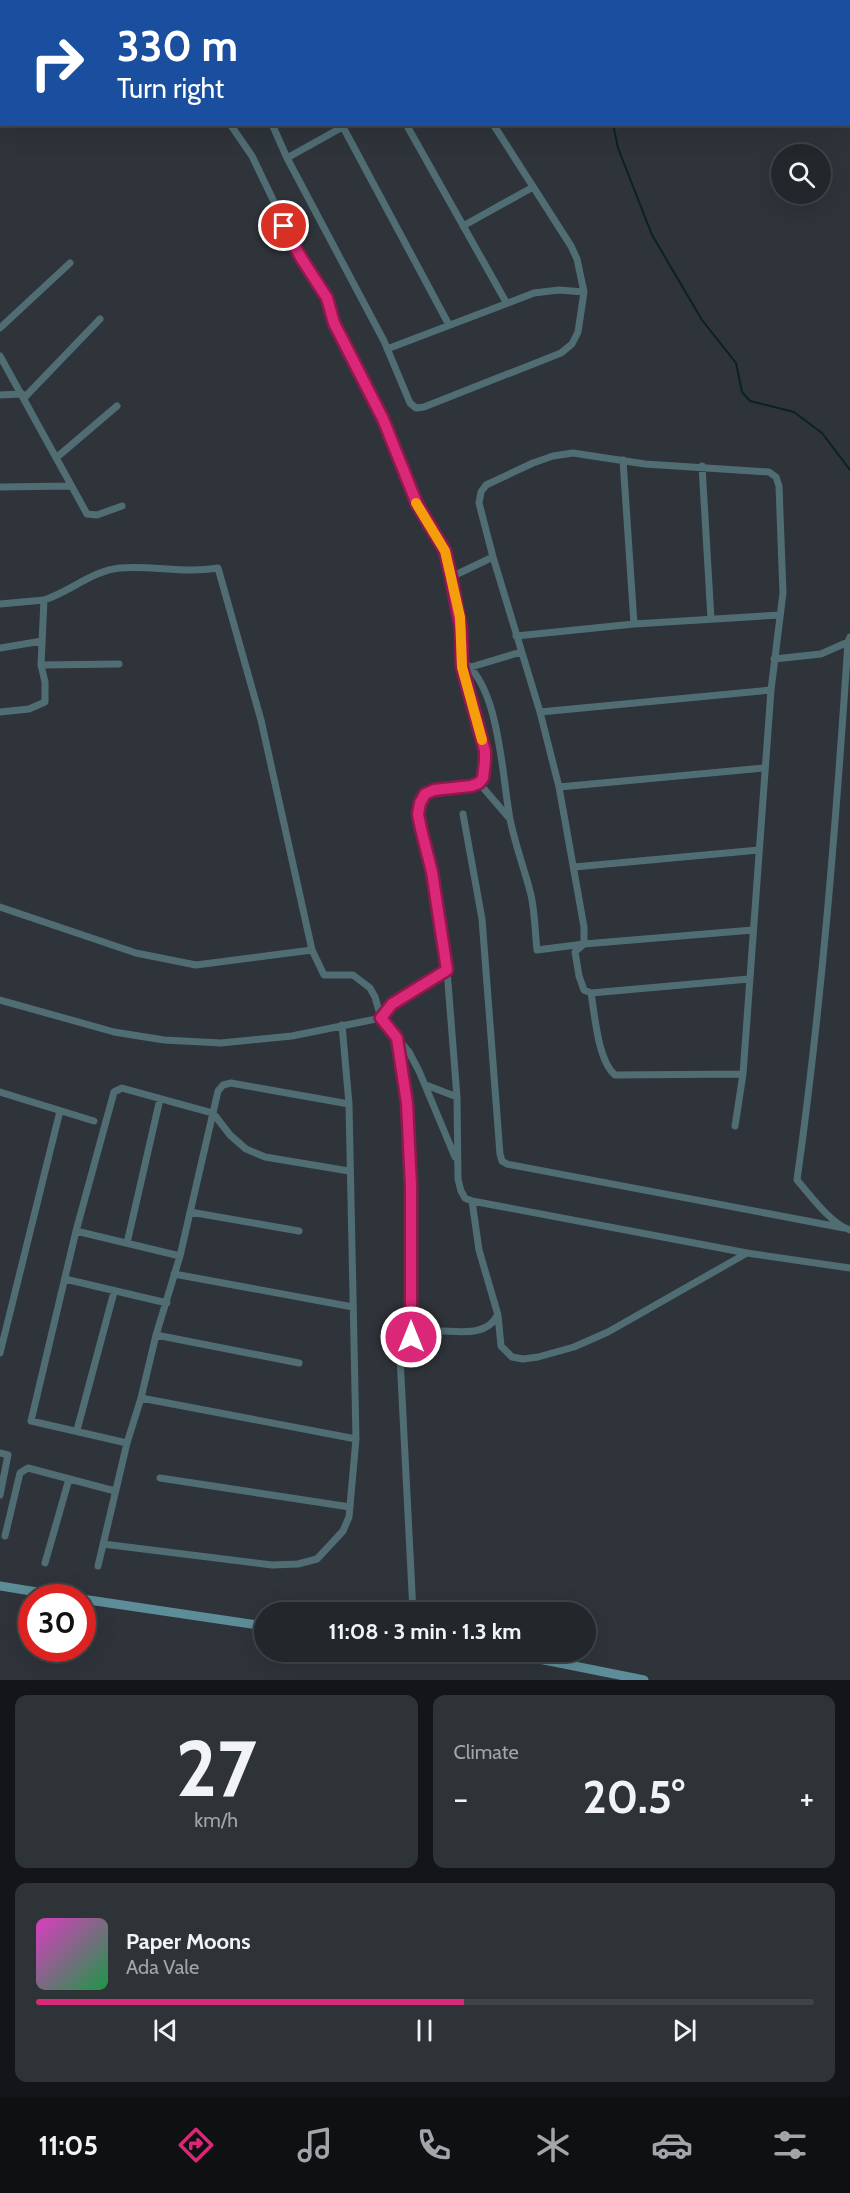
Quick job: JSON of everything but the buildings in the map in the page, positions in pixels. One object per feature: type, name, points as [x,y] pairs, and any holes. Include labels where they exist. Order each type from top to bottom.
[{"type":"main road","points":[[0,1586],[18,1589]]},
{"type":"main road","points":[[96,1601],[254,1625]]},
{"type":"main road","points":[[554,1662],[644,1680]]},
{"type":"street","points":[[231,126],[252,156],[300,256],[327,298],[334,323],[383,419],[417,504],[445,551],[451,577],[461,629],[461,660],[485,751],[485,770],[479,783],[434,790],[425,794],[418,814],[423,844],[432,872],[447,970],[457,1097],[457,1162],[460,1191],[465,1198],[472,1201],[747,1253],[850,1268]]},
{"type":"street","points":[[273,126],[286,158],[387,349],[410,403],[416,408],[561,353],[572,344],[578,332],[584,292],[577,260],[571,246],[494,126]]},
{"type":"street","points":[[286,158],[346,126],[449,325]]},
{"type":"street","points":[[407,126],[507,302]]},
{"type":"street","points":[[464,226],[533,187]]},
{"type":"street","points":[[0,328],[70,263]]},
{"type":"street","points":[[387,349],[534,293],[559,290],[584,292]]},
{"type":"street","points":[[0,394],[23,396],[100,319]]},
{"type":"street","points":[[0,356],[87,514],[97,515],[122,506]]},
{"type":"street","points":[[56,458],[117,406]]},
{"type":"street","points":[[735,1126],[743,1074],[764,768],[774,659],[783,593],[779,486],[776,477],[770,472],[645,464],[573,453],[553,456],[533,463],[486,485],[481,492],[479,503],[540,712],[559,787],[584,927],[584,944],[575,952],[584,990],[591,993],[749,979]]},
{"type":"street","points":[[623,460],[634,624]]},
{"type":"street","points":[[702,466],[711,619]]},
{"type":"street","points":[[0,487],[70,486]]},
{"type":"street","points":[[451,577],[493,556]]},
{"type":"street","points":[[0,604],[56,597],[93,575],[119,568],[157,568],[196,572],[218,568],[261,720],[312,950],[324,975],[354,975],[370,988],[381,1018],[409,1052],[426,1085],[457,1162]]},
{"type":"street","points":[[0,712],[29,709],[45,702],[45,681],[41,665],[44,600]]},
{"type":"street","points":[[516,636],[634,624],[780,615]]},
{"type":"street","points":[[774,659],[821,654],[849,639]]},
{"type":"street","points":[[847,1229],[817,1204],[797,1180],[809,1095],[825,934],[849,639]]},
{"type":"street","points":[[0,648],[42,641]]},
{"type":"street","points":[[471,666],[521,652]]},
{"type":"street","points":[[461,660],[471,666],[481,680],[504,761],[510,819],[531,897],[537,950],[753,930]]},
{"type":"street","points":[[41,665],[118,664]]},
{"type":"street","points":[[540,712],[771,690]]},
{"type":"street","points":[[559,787],[764,768]]},
{"type":"street","points":[[479,783],[510,819]]},
{"type":"street","points":[[463,814],[482,919],[502,1161],[507,1164],[847,1229]]},
{"type":"street","points":[[574,867],[759,850]]},
{"type":"street","points":[[0,907],[136,953],[196,965],[312,950]]},
{"type":"street","points":[[0,1000],[114,1032],[193,1043],[221,1043],[292,1036],[381,1018],[392,1004],[447,970]]},
{"type":"street","points":[[591,993],[604,1059],[609,1071],[615,1076],[743,1074]]},
{"type":"street","points":[[103,1544],[272,1565],[298,1564],[317,1559],[343,1531],[349,1517],[356,1439],[348,1104],[342,1025]]},
{"type":"street","points":[[397,1038],[407,1103],[411,1186],[411,1337]]},
{"type":"street","points":[[98,1566],[126,1443],[141,1398],[156,1335],[180,1256],[218,1090],[223,1085],[231,1083],[348,1104]]},
{"type":"street","points":[[426,1085],[457,1097]]},
{"type":"street","points":[[126,1443],[31,1421],[76,1231],[114,1092],[122,1088],[213,1113],[222,1127],[246,1149],[265,1157],[349,1171]]},
{"type":"street","points":[[0,1092],[94,1121]]},
{"type":"street","points":[[127,1243],[160,1099]]},
{"type":"street","points":[[0,1353],[60,1111]]},
{"type":"street","points":[[472,1201],[478,1251],[498,1315],[501,1346],[512,1357],[523,1359],[538,1357],[574,1347],[608,1332],[747,1253]]},
{"type":"street","points":[[190,1212],[299,1231]]},
{"type":"street","points":[[76,1231],[180,1256]]},
{"type":"street","points":[[174,1274],[353,1307]]},
{"type":"street","points":[[65,1279],[167,1303]]},
{"type":"street","points":[[77,1430],[114,1292]]},
{"type":"street","points":[[412,1602],[400,1357],[411,1337],[423,1333],[476,1331],[488,1327],[498,1315]]},
{"type":"street","points":[[156,1335],[299,1363]]},
{"type":"street","points":[[141,1398],[356,1439]]},
{"type":"street","points":[[0,1453],[8,1455],[0,1495]]},
{"type":"street","points":[[6,1536],[20,1473],[23,1470],[28,1468],[116,1491]]},
{"type":"street","points":[[160,1478],[350,1507]]},
{"type":"street","points":[[45,1563],[69,1479]]},
{"type":"waterway","points":[[613,126],[618,148],[652,235],[702,320],[736,363],[742,392],[750,401],[794,412],[822,433],[850,470]]},
{"type":"slow traffic","points":[[416,503],[445,551],[460,617],[462,667],[482,740]]},
{"type":"route","points":[[284,226],[327,298],[334,323],[383,419],[417,504],[445,551],[460,617],[462,667],[485,751],[485,770],[479,783],[434,790],[425,794],[418,814],[423,844],[432,872],[447,970],[392,1004],[381,1018],[397,1038],[407,1103],[411,1186],[411,1337]]}]
